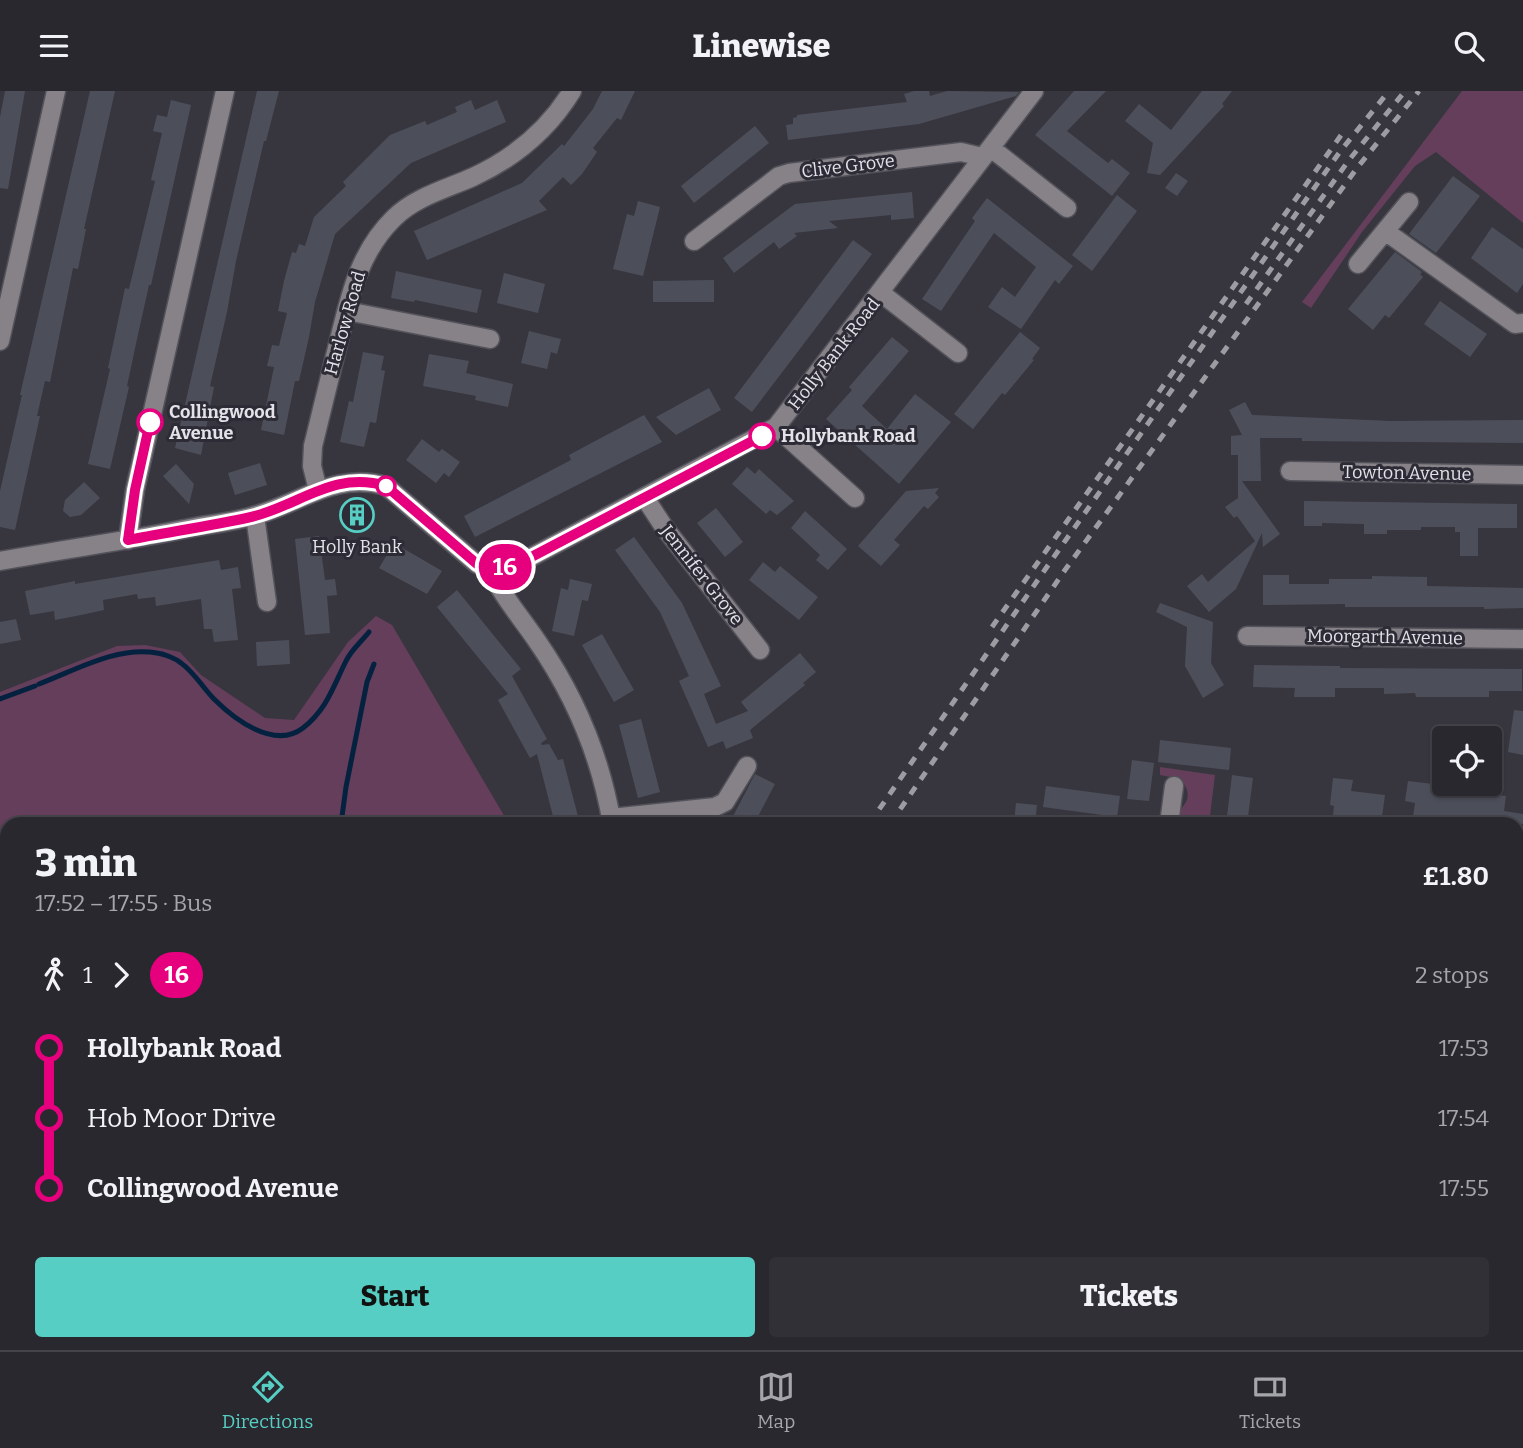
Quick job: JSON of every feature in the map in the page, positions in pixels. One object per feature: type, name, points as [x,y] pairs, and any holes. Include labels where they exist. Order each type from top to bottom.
[{"type":"street","points":[[0,341],[56,91]]},
{"type":"street","points":[[128,540],[135,490],[225,91]]},
{"type":"street","name":"Harlow Road","points":[[318,490],[312,465],[313,446],[354,281],[377,236],[395,217],[424,198],[514,155],[561,108],[572,91]]},
{"type":"street","name":"Holly Bank Road","points":[[489,569],[518,564],[776,427],[1034,91]]},
{"type":"street","name":"Clive Grove","points":[[694,241],[779,176],[961,152],[987,152]]},
{"type":"street","points":[[987,152],[1067,208]]},
{"type":"street","points":[[1358,264],[1409,202]]},
{"type":"street","points":[[1385,232],[1515,324],[1523,323]]},
{"type":"street","points":[[881,293],[958,353]]},
{"type":"street","points":[[347,311],[490,339]]},
{"type":"street","points":[[776,427],[855,498]]},
{"type":"street","name":"Towton Avenue","points":[[1290,471],[1523,475]]},
{"type":"street","points":[[0,561],[255,516],[318,490],[352,482],[368,481],[386,486],[477,564],[489,569],[508,603],[537,642],[585,726],[596,756],[610,817]]},
{"type":"street","name":"Jennifer Grove","points":[[645,498],[664,527],[760,650]]},
{"type":"street","points":[[255,516],[267,602]]},
{"type":"street","name":"Moorgarth Avenue","points":[[1247,636],[1523,639]]},
{"type":"street","points":[[641,817],[715,807],[725,801],[747,766]]},
{"type":"street","points":[[1170,817],[1174,786]]},
{"type":"shaded area","points":[[1462,91],[1523,91],[1523,223],[1436,152],[1415,166],[1362,232],[1311,308],[1302,302]]},
{"type":"shaded area","points":[[376,616],[392,625],[505,817],[0,817],[0,692],[117,646],[145,645],[180,652],[201,675],[265,718],[294,720],[348,642]]},
{"type":"shaded area","points":[[1160,767],[1215,775],[1210,817],[1176,817],[1187,799],[1186,787],[1181,779],[1160,775]]},
{"type":"building","points":[[5,91],[25,91],[8,189],[0,188],[0,117]]},
{"type":"building","points":[[90,91],[115,91],[84,229],[78,269],[73,268],[50,382],[45,381],[37,416],[40,416],[15,530],[0,527],[0,491]]},
{"type":"building","points":[[257,91],[279,91],[264,141],[236,261],[210,386],[214,387],[201,455],[175,448]]},
{"type":"building","points":[[602,91],[635,91],[621,120],[617,118],[593,148],[597,152],[582,174],[571,185],[563,177],[539,201],[547,210],[427,260],[414,231],[522,183],[562,144],[564,146],[593,109]]},
{"type":"building","points":[[929,91],[930,96],[947,91],[1019,92],[1016,96],[919,124],[788,140],[786,125],[793,124],[793,118],[797,115],[907,102],[904,94]]},
{"type":"building","points":[[1074,91],[1106,91],[1067,131],[1108,163],[1112,159],[1130,173],[1112,196],[1035,135]]},
{"type":"building","points":[[1202,91],[1232,91],[1222,104],[1224,106],[1160,175],[1147,173],[1153,143],[1125,121],[1139,104],[1171,130]]},
{"type":"building","points":[[171,100],[191,105],[110,469],[88,464],[125,288],[129,289],[155,181],[151,180],[162,133],[153,131],[157,115],[167,117]]},
{"type":"building","points":[[471,100],[475,110],[497,100],[506,122],[411,163],[335,234],[315,302],[299,381],[295,381],[284,435],[261,430],[274,367],[267,366],[272,345],[279,346],[287,313],[278,311],[284,281],[292,252],[296,253],[299,244],[305,246],[314,217],[346,186],[343,182],[390,135],[425,121],[427,125],[457,112],[455,107]]},
{"type":"building","points":[[755,126],[769,143],[694,203],[681,186]]},
{"type":"building","points":[[1176,173],[1188,181],[1177,196],[1165,188]]},
{"type":"building","points":[[1453,176],[1480,196],[1436,253],[1409,234]]},
{"type":"building","points":[[912,192],[914,218],[891,220],[891,215],[829,221],[838,228],[794,233],[797,236],[779,249],[774,242],[734,273],[723,258],[795,204]]},
{"type":"building","points":[[1117,195],[1137,211],[1092,271],[1072,255]]},
{"type":"building","points":[[987,198],[1073,266],[1059,284],[1055,280],[1021,329],[988,307],[1002,287],[1015,297],[1036,267],[994,233],[941,311],[922,299],[975,221],[972,218]]},
{"type":"building","points":[[638,201],[660,207],[643,276],[613,269],[627,214],[634,216]]},
{"type":"building","points":[[1492,227],[1523,249],[1523,284],[1517,293],[1471,258]]},
{"type":"building","points":[[853,240],[872,254],[752,412],[734,398]]},
{"type":"building","points":[[1395,252],[1422,272],[1420,274],[1423,277],[1389,318],[1385,315],[1373,330],[1348,309]]},
{"type":"building","points":[[396,271],[482,290],[477,313],[415,300],[391,298]]},
{"type":"building","points":[[504,273],[545,284],[538,313],[497,303]]},
{"type":"building","points":[[714,280],[714,302],[653,302],[653,281]]},
{"type":"building","points":[[1440,301],[1487,334],[1470,357],[1424,324]]},
{"type":"building","points":[[529,331],[561,339],[557,354],[551,352],[547,369],[521,363]]},
{"type":"building","points":[[1020,332],[1040,348],[1032,359],[1034,360],[1005,395],[1002,393],[973,429],[954,414]]},
{"type":"building","points":[[892,337],[909,351],[862,406],[887,429],[915,394],[951,422],[899,484],[826,419],[852,390],[849,387]]},
{"type":"building","points":[[363,352],[384,356],[381,370],[385,371],[376,423],[370,422],[364,447],[340,442],[349,401],[353,402]]},
{"type":"building","points":[[429,354],[469,361],[466,373],[513,384],[508,407],[475,400],[476,396],[423,386]]},
{"type":"building","points":[[709,388],[721,410],[676,435],[656,417]]},
{"type":"building","points":[[1245,402],[1252,415],[1390,421],[1523,420],[1523,443],[1302,441],[1302,438],[1260,438],[1261,481],[1242,481],[1280,534],[1263,547],[1262,533],[1236,589],[1209,612],[1187,586],[1202,574],[1208,582],[1255,541],[1237,516],[1234,518],[1225,507],[1238,498],[1238,455],[1231,455],[1231,436],[1242,435],[1229,410]]},
{"type":"building","points":[[644,415],[662,442],[475,537],[464,516],[571,460],[569,455]]},
{"type":"building","points":[[422,439],[439,452],[442,449],[460,462],[449,477],[444,473],[436,483],[406,460]]},
{"type":"building","points":[[260,463],[267,485],[235,495],[228,473]]},
{"type":"building","points":[[176,464],[194,484],[189,504],[163,476]]},
{"type":"building","points":[[747,467],[755,474],[759,469],[794,501],[777,515],[770,510],[766,514],[732,484]]},
{"type":"building","points":[[84,482],[100,498],[81,515],[70,517],[63,511],[65,500]]},
{"type":"building","points":[[939,488],[935,493],[939,497],[928,509],[924,506],[894,540],[900,545],[881,566],[858,546],[906,491]]},
{"type":"building","points":[[1304,501],[1517,504],[1517,528],[1478,528],[1478,556],[1460,556],[1460,532],[1455,532],[1455,527],[1421,527],[1421,530],[1387,530],[1387,534],[1364,534],[1364,524],[1322,523],[1322,526],[1304,526]]},
{"type":"building","points":[[716,508],[743,542],[725,557],[697,523]]},
{"type":"building","points":[[805,511],[847,549],[828,570],[816,560],[820,555],[791,528]]},
{"type":"building","points":[[319,536],[325,580],[335,579],[337,595],[327,596],[330,633],[305,635],[295,539]]},
{"type":"building","points":[[634,537],[682,603],[721,686],[704,694],[716,724],[748,711],[741,702],[800,653],[816,672],[803,683],[805,685],[750,730],[753,738],[726,749],[723,741],[708,747],[679,681],[689,676],[660,612],[615,550]]},
{"type":"building","points":[[394,543],[442,571],[427,594],[379,568]]},
{"type":"building","points":[[219,560],[221,570],[238,567],[241,588],[232,589],[238,640],[214,642],[212,629],[204,629],[201,599],[156,606],[155,597],[138,599],[137,594],[103,600],[104,610],[81,615],[55,620],[54,611],[30,615],[25,591]]},
{"type":"building","points":[[763,562],[775,572],[780,566],[818,597],[799,620],[749,580]]},
{"type":"building","points":[[1263,575],[1289,575],[1289,584],[1329,584],[1329,579],[1372,579],[1372,576],[1427,577],[1427,586],[1523,588],[1523,608],[1263,605]]},
{"type":"building","points":[[570,579],[592,584],[588,601],[582,600],[574,636],[552,631],[561,588],[568,590]]},
{"type":"building","points":[[457,590],[521,669],[512,676],[547,739],[542,745],[549,744],[558,760],[563,759],[578,817],[553,817],[537,754],[530,758],[498,700],[508,694],[437,607]]},
{"type":"building","points":[[1160,603],[1213,622],[1211,663],[1224,685],[1203,698],[1185,666],[1187,627],[1156,612]]},
{"type":"building","points":[[16,619],[21,640],[0,644],[0,622]]},
{"type":"building","points":[[602,634],[634,690],[614,702],[582,645]]},
{"type":"building","points":[[289,640],[290,664],[257,666],[256,642]]},
{"type":"building","points":[[1254,665],[1522,669],[1522,691],[1489,691],[1489,697],[1416,697],[1415,693],[1384,694],[1384,688],[1335,688],[1335,697],[1294,697],[1295,688],[1253,687]]},
{"type":"building","points":[[1514,710],[1523,711],[1523,755],[1508,752]]},
{"type":"building","points":[[641,719],[660,792],[638,798],[619,725]]},
{"type":"building","points":[[1160,740],[1231,748],[1229,770],[1158,762]]},
{"type":"building","points":[[1132,760],[1154,763],[1149,801],[1127,799]]},
{"type":"building","points":[[755,774],[775,784],[758,817],[733,817]]},
{"type":"building","points":[[1232,775],[1253,778],[1248,817],[1227,817]]},
{"type":"building","points":[[1333,778],[1353,780],[1351,791],[1385,795],[1382,817],[1333,817],[1334,806],[1330,805]]},
{"type":"building","points":[[1408,781],[1432,784],[1432,796],[1506,796],[1504,811],[1523,814],[1523,817],[1413,817],[1415,803],[1405,801]]},
{"type":"building","points":[[1046,786],[1120,796],[1117,817],[1043,807]]},
{"type":"building","points":[[1016,803],[1037,805],[1036,817],[1015,817]]},
{"type":"waterway","points":[[39,684],[111,656],[142,652],[160,654],[176,659],[186,667],[214,699],[243,723],[267,734],[280,736],[303,728],[318,713],[329,697],[348,657],[369,632]]},
{"type":"waterway","points":[[342,817],[367,682],[374,664]]},
{"type":"waterway","points":[[0,699],[35,686]]},
{"type":"railway","points":[[874,817],[1339,153],[1389,91]]},
{"type":"railway","points":[[1246,304],[1349,160],[1405,91]]},
{"type":"railway","points":[[895,817],[1065,570],[1357,168],[1419,91]]},
{"type":"railway","points":[[992,627],[1344,131]]},
{"type":"bus line","name":"16","points":[[150,422],[135,490],[128,540],[255,516],[318,490],[368,481],[386,486],[477,564],[489,569],[518,564],[762,436]]},
{"type":"place","name":"Collingwood Avenue","points":[[150,422]]},
{"type":"place","name":"Hollybank Road","points":[[762,436]]},
{"type":"place","name":"Holly Bank","points":[[357,515]]}]
